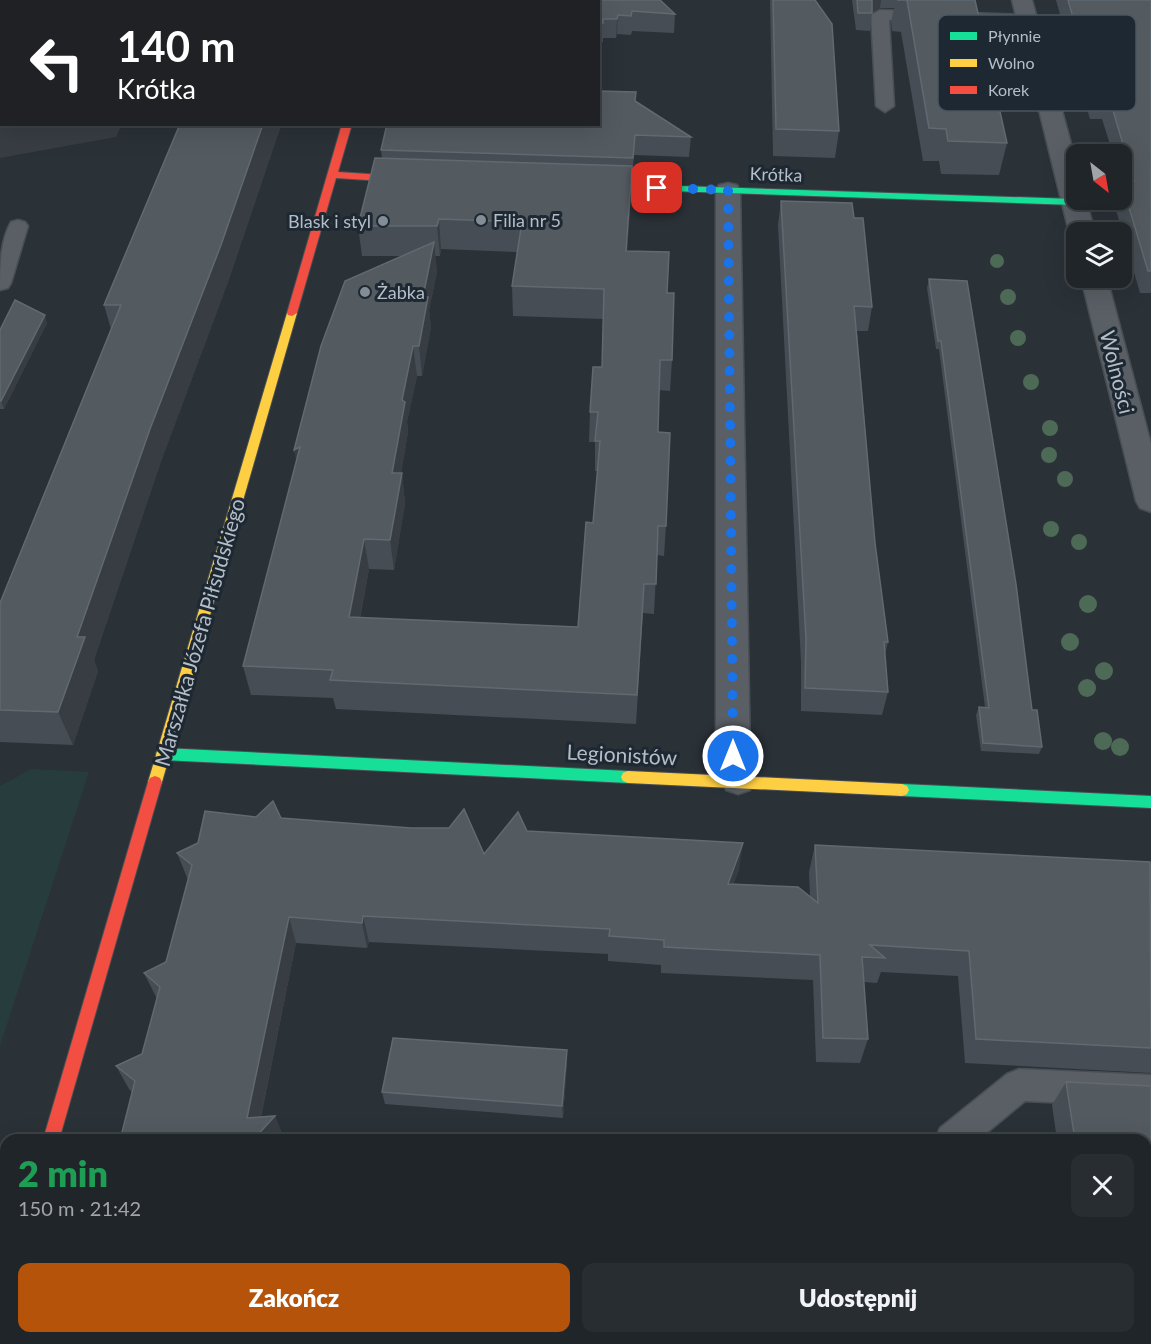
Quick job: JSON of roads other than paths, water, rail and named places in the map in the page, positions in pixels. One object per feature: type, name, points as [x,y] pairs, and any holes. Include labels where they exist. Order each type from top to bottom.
[{"type":"street","points":[[1051,111],[1066,171]]},
{"type":"street","name":"Marszałka Józefa Piłsudskiego","points":[[53,1134],[345,126]]},
{"type":"street","points":[[332,175],[434,181]]},
{"type":"street","name":"Krótka","points":[[575,185],[1066,202]]},
{"type":"street","points":[[728,190],[733,756],[738,780]]},
{"type":"street","name":"Wolności","points":[[1097,288],[1151,501]]},
{"type":"street","name":"Legionistów","points":[[163,754],[738,780],[1151,802]]},
{"type":"lane","points":[[885,106],[880,15],[1025,10]]},
{"type":"lane","points":[[0,283],[18,226]]},
{"type":"lane","points":[[959,1134],[1019,1085],[1151,1091]]},
{"type":"place","name":"Filia nr 5","points":[[481,220]]},
{"type":"place","name":"Blask i styl","points":[[383,221]]},
{"type":"place","name":"Żabka","points":[[365,292]]}]
